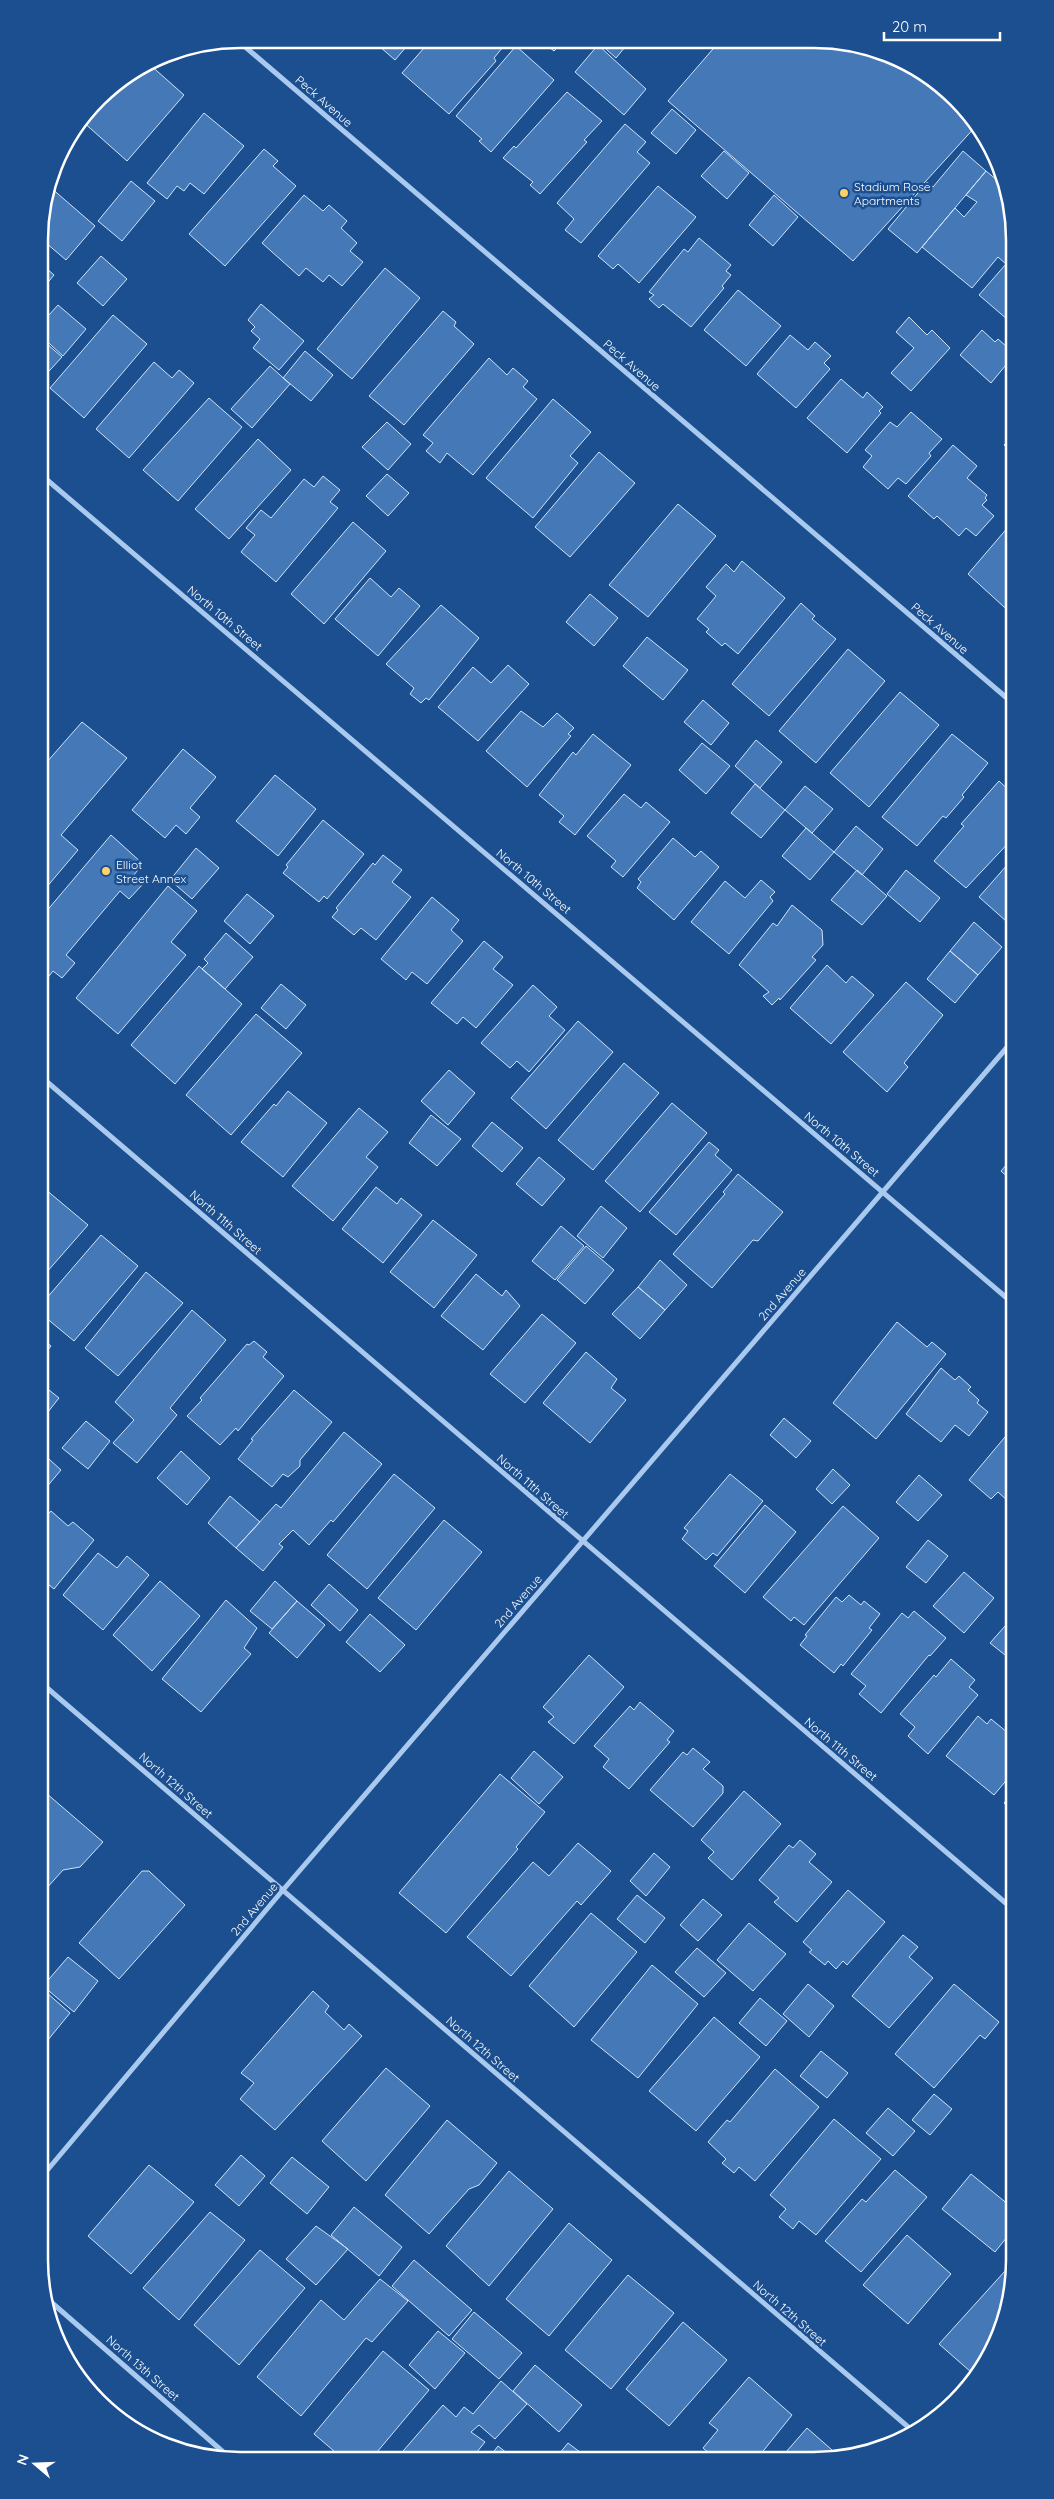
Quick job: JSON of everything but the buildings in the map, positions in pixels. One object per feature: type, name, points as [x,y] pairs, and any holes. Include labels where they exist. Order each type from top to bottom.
[{"type":"street","name":"Peck Avenue","points":[[245,47],[1006,697]]},
{"type":"street","name":"North 10th Street","points":[[48,480],[1006,1297]]},
{"type":"street","name":"2nd Avenue","points":[[48,2169],[283,1890],[1006,1048]]},
{"type":"street","name":"North 11th Street","points":[[48,1083],[1006,1903]]},
{"type":"street","name":"North 12th Street","points":[[48,1689],[909,2427]]},
{"type":"street","name":"North 13th Street","points":[[53,2303],[222,2451]]},
{"type":"place","name":"Stadium Rose Apartments","points":[[844,193]]},
{"type":"place","name":"Elliot Street Annex","points":[[106,871]]}]
